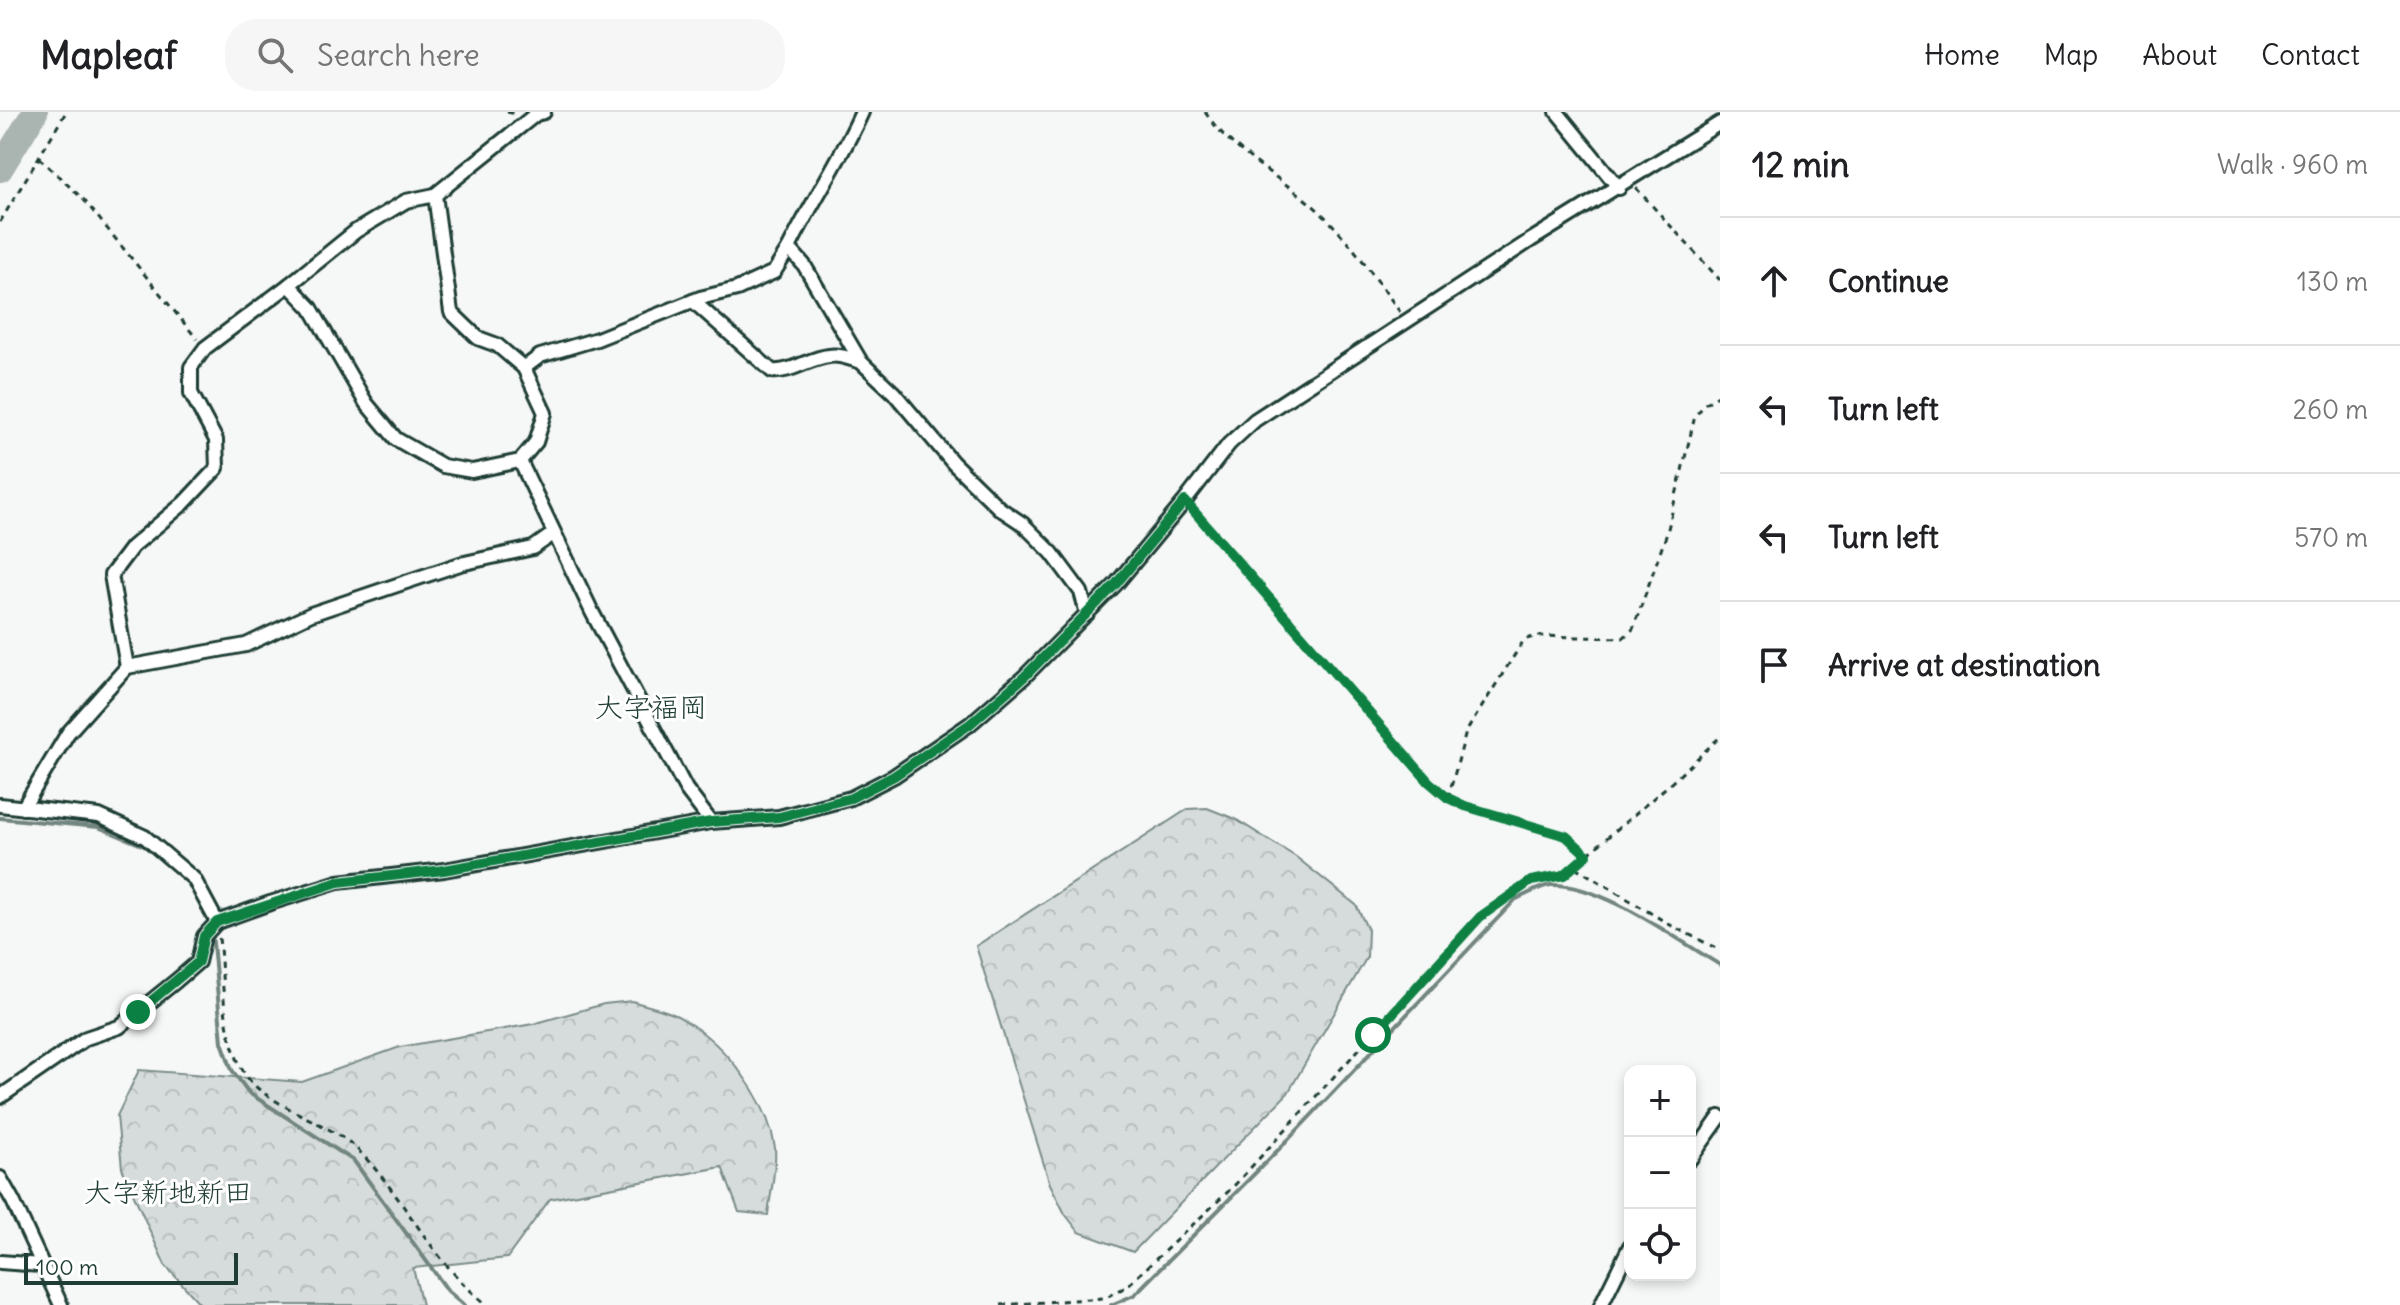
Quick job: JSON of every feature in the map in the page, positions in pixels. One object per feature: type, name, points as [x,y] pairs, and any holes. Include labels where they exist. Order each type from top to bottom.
[{"type":"street","points":[[127,667],[111,575],[132,547],[184,503],[217,468],[216,440],[191,393],[191,367],[205,348],[356,231],[406,201],[435,195],[536,114],[544,112]]},
{"type":"street","points":[[524,368],[540,356],[597,339],[693,301],[737,289],[774,272],[848,143],[862,112]]},
{"type":"street","points":[[1557,112],[1624,184]]},
{"type":"street","points":[[0,1097],[86,1038],[119,1027],[198,962],[204,936],[217,922],[338,882],[444,870],[711,822],[779,817],[851,798],[894,776],[970,724],[1024,677],[1087,614],[1185,501],[1229,444],[1255,420],[1531,240],[1720,123]]},
{"type":"street","points":[[289,285],[311,308],[366,403],[396,439],[443,466],[472,471],[520,461],[536,442],[545,413],[524,368],[497,345],[478,338],[451,312],[435,195]]},
{"type":"street","points":[[789,248],[804,265],[861,362],[894,393],[953,463],[1052,553],[1081,592],[1087,614]]},
{"type":"street","points":[[693,301],[772,371],[782,372],[809,360],[832,355],[861,362]]},
{"type":"street","points":[[520,461],[553,534],[686,789],[711,822]]},
{"type":"street","points":[[23,808],[68,733],[127,667],[246,645],[311,614],[460,564],[533,548],[553,534]]},
{"type":"street","points":[[0,805],[99,816],[145,837],[194,879],[217,922]]},
{"type":"street","points":[[1696,1151],[1720,1117]]},
{"type":"street","points":[[0,1178],[61,1305]]},
{"type":"street","points":[[1601,1305],[1624,1258]]},
{"type":"street","points":[[0,1262],[41,1265]]},
{"type":"path","points":[[0,222],[66,112]]},
{"type":"path","points":[[1205,112],[1231,142],[1324,216],[1360,258],[1407,322]]},
{"type":"path","points":[[39,158],[84,200],[205,348]]},
{"type":"path","points":[[1624,184],[1720,280]]},
{"type":"path","points":[[1448,798],[1466,732],[1524,640],[1536,636],[1623,638],[1633,629],[1667,533],[1695,416],[1706,403],[1720,395]]},
{"type":"path","points":[[1185,501],[1429,782],[1448,798],[1566,836],[1587,855]]},
{"type":"path","points":[[1001,1305],[1104,1298],[1126,1287],[1232,1188],[1480,917],[1531,881],[1564,875],[1575,867],[1720,737]]},
{"type":"path","points":[[1575,867],[1672,926],[1720,950]]},
{"type":"path","points":[[217,922],[228,1026],[235,1055],[247,1077],[263,1091],[354,1146],[454,1274],[488,1305]]},
{"type":"green space","points":[[1207,808],[1235,819],[1296,857],[1356,905],[1368,930],[1367,957],[1288,1093],[1133,1252],[1079,1232],[1065,1214],[1050,1184],[976,946],[1188,809]]},
{"type":"green space","points":[[632,1001],[684,1020],[715,1044],[743,1075],[764,1111],[775,1148],[768,1215],[739,1212],[722,1167],[550,1199],[507,1258],[413,1268],[422,1305],[201,1305],[165,1265],[122,1168],[117,1116],[139,1070],[302,1082],[400,1047],[533,1024],[604,1004]]},
{"type":"waterway","points":[[0,169],[35,112]]},
{"type":"waterway","points":[[0,818],[98,827],[149,848]]},
{"type":"waterway","points":[[1111,1305],[1134,1295],[1288,1140],[1516,899],[1551,885],[1592,893],[1638,914],[1720,965]]},
{"type":"waterway","points":[[212,932],[222,1042],[232,1070],[249,1093],[354,1161],[448,1291],[464,1305]]},
{"type":"district","name":"大字福岡","points":[[651,707]]},
{"type":"district","name":"大字新地新田","points":[[168,1192]]},
{"type":"route","points":[[138,1012],[198,962],[204,936],[217,922],[338,882],[444,870],[711,822],[779,817],[851,798],[894,776],[970,724],[1024,677],[1116,584],[1185,501],[1429,782],[1448,798],[1465,806],[1566,836],[1587,855],[1564,875],[1531,881],[1480,917],[1373,1035]]}]
